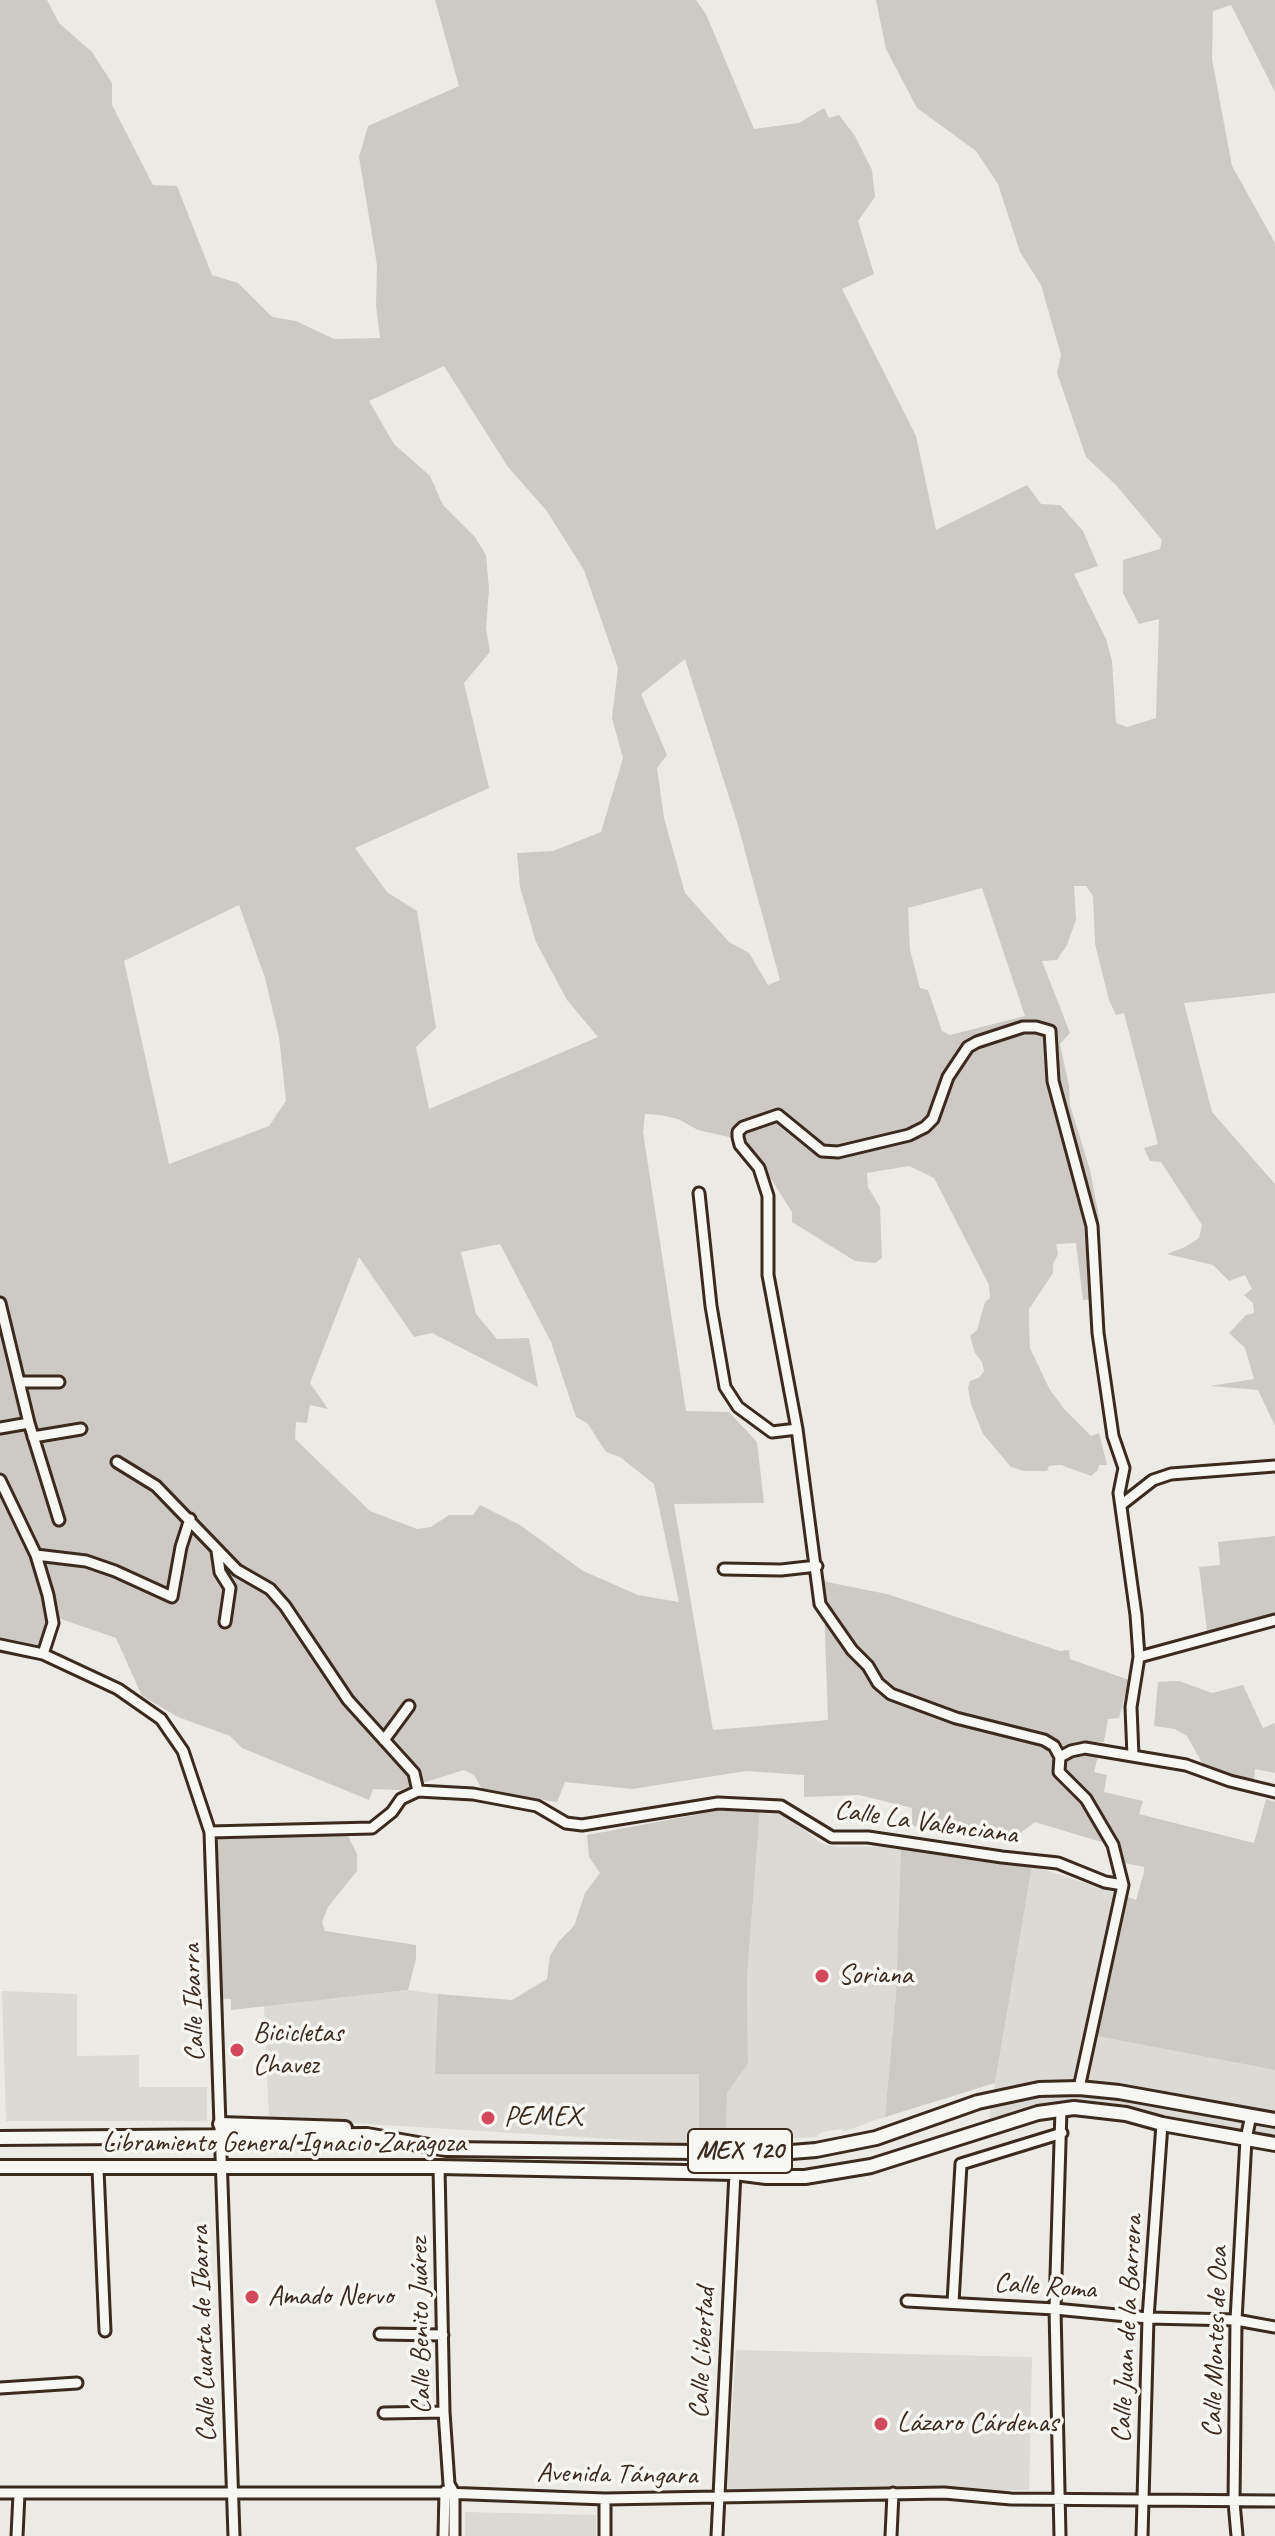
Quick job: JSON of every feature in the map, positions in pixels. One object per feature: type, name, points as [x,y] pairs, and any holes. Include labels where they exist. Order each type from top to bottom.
[{"type":"main road","name":"Libramiento General Ignacio Zaragoza","points":[[0,2138],[367,2135],[446,2149],[779,2153],[816,2150],[876,2138],[978,2102],[1039,2089],[1079,2088],[1119,2092],[1275,2120]]},
{"type":"main road","name":"Libramiento General Ignacio Zaragoza","points":[[0,2167],[439,2167],[805,2177],[842,2172],[921,2151],[1038,2113],[1061,2109],[1114,2112],[1246,2144],[1275,2144]]},
{"type":"main road","points":[[220,2124],[344,2128],[367,2135]]},
{"type":"street","points":[[1079,2088],[1123,1885],[1113,1845],[1086,1799],[1059,1772],[1060,1757],[1054,1746],[1044,1740],[956,1718],[891,1694],[878,1683],[820,1604],[797,1429],[768,1275],[768,1196],[759,1168],[740,1145],[738,1132],[743,1127],[778,1115],[822,1151],[838,1152],[909,1135],[933,1119],[948,1077],[968,1047],[1023,1027],[1050,1031],[1053,1081],[1092,1226],[1098,1333],[1113,1436],[1124,1468],[1119,1493],[1130,1563],[1139,1657],[1131,1707],[1133,1756]]},
{"type":"street","points":[[699,1193],[711,1306],[725,1387],[738,1407],[772,1432],[797,1429]]},
{"type":"street","points":[[0,1303],[29,1423],[59,1520]]},
{"type":"street","points":[[19,1382],[59,1382]]},
{"type":"street","points":[[0,1428],[29,1423]]},
{"type":"street","points":[[33,1437],[81,1429]]},
{"type":"street","points":[[117,1462],[156,1486],[237,1570],[270,1589],[285,1606],[348,1700],[414,1773],[418,1791],[401,1799],[392,1812],[372,1828],[210,1832]]},
{"type":"street","points":[[1121,1505],[1153,1480],[1171,1474],[1275,1466]]},
{"type":"street","points":[[0,1480],[36,1555],[48,1595],[53,1623],[43,1654]]},
{"type":"street","points":[[36,1555],[86,1561],[172,1597],[181,1547],[190,1519]]},
{"type":"street","points":[[217,1551],[220,1572],[230,1588],[225,1622]]},
{"type":"street","points":[[724,1569],[781,1570],[817,1566]]},
{"type":"street","points":[[1139,1657],[1275,1620]]},
{"type":"street","name":"Calle Ibarra","points":[[0,1645],[43,1654],[118,1689],[161,1719],[183,1751],[210,1832],[220,2169]]},
{"type":"street","points":[[384,1740],[409,1706]]},
{"type":"street","points":[[1060,1757],[1085,1748],[1186,1765],[1230,1781],[1275,1792]]},
{"type":"street","name":"Calle La Valenciana","points":[[418,1791],[473,1794],[537,1806],[566,1823],[582,1825],[718,1803],[781,1806],[832,1837],[868,1837],[1058,1863],[1105,1882],[1123,1885]]},
{"type":"street","points":[[1060,2536],[1055,2309],[1061,2109]]},
{"type":"street","name":"Calle Montes de Oca","points":[[1237,2536],[1234,2502],[1236,2320],[1246,2144],[1251,2115]]},
{"type":"street","name":"Calle Juan de la Barrera","points":[[1142,2536],[1148,2318],[1162,2124]]},
{"type":"street","points":[[953,2302],[961,2164],[1062,2133]]},
{"type":"street","name":"Calle Benito Juárez","points":[[439,2167],[444,2412],[454,2536]]},
{"type":"street","points":[[98,2169],[105,2331]]},
{"type":"street","name":"Calle Cuarta de Ibarra","points":[[220,2169],[234,2536]]},
{"type":"street","name":"Calle Libertad","points":[[717,2536],[735,2173]]},
{"type":"street","name":"Calle Roma","points":[[907,2301],[1055,2309],[1148,2318],[1236,2320],[1275,2327]]},
{"type":"street","points":[[380,2334],[443,2335]]},
{"type":"street","points":[[0,2388],[77,2383]]},
{"type":"street","points":[[384,2413],[444,2412]]},
{"type":"street","name":"Calle Benito Juárez","points":[[444,2536],[449,2490]]},
{"type":"street","name":"Avenida Tángara","points":[[0,2493],[231,2494],[449,2490],[605,2499],[944,2493],[1057,2500],[1275,2501]]},
{"type":"street","points":[[891,2536],[893,2493]]},
{"type":"street","points":[[17,2536],[19,2494]]},
{"type":"street","points":[[605,2499],[605,2536]]},
{"type":"shaded area","points":[[0,0],[47,0],[59,23],[92,52],[112,83],[112,105],[153,185],[177,186],[212,275],[238,283],[272,317],[296,321],[334,339],[380,338],[376,306],[377,265],[359,157],[368,126],[459,86],[435,0],[696,0],[706,14],[754,129],[799,123],[824,108],[829,118],[839,115],[855,136],[872,170],[875,197],[858,221],[874,274],[842,289],[916,436],[936,530],[1027,485],[1041,504],[1060,505],[1083,531],[1098,566],[1074,574],[1106,639],[1112,661],[1116,723],[1127,727],[1156,718],[1159,619],[1139,624],[1123,593],[1123,560],[1160,549],[1162,540],[1116,485],[1086,457],[1057,373],[1061,355],[1041,285],[1020,252],[998,184],[976,151],[917,108],[886,49],[876,0],[1275,0],[1275,92],[1231,5],[1213,11],[1212,59],[1232,166],[1275,243],[1275,993],[1184,1003],[1212,1112],[1275,1184],[1275,1426],[1258,1390],[1210,1386],[1254,1379],[1245,1348],[1229,1333],[1246,1315],[1254,1313],[1253,1303],[1244,1295],[1252,1289],[1245,1275],[1229,1281],[1213,1265],[1167,1254],[1199,1238],[1202,1225],[1161,1162],[1150,1161],[1144,1148],[1158,1144],[1124,1013],[1116,1015],[1109,1000],[1095,944],[1093,896],[1086,886],[1074,886],[1076,920],[1067,945],[1057,960],[1042,961],[1070,1033],[1060,1044],[1070,1105],[1090,1170],[1099,1217],[1099,1274],[1103,1298],[1083,1300],[1076,1243],[1056,1244],[1058,1254],[1053,1273],[1029,1309],[1029,1324],[1030,1348],[1050,1390],[1091,1436],[1099,1433],[1107,1465],[1099,1465],[1091,1476],[1061,1465],[1049,1466],[1047,1471],[1024,1471],[1011,1467],[983,1434],[968,1388],[970,1381],[980,1377],[984,1371],[970,1336],[977,1330],[985,1302],[990,1298],[989,1285],[934,1178],[909,1166],[867,1173],[868,1187],[880,1207],[882,1258],[875,1263],[855,1261],[792,1222],[792,1212],[742,1140],[698,1130],[678,1119],[660,1115],[645,1114],[643,1132],[686,1411],[729,1412],[757,1442],[764,1503],[674,1504],[713,1730],[828,1720],[823,1578],[827,1582],[887,1594],[1060,1651],[1069,1650],[1070,1659],[1129,1680],[1119,1718],[1108,1719],[1104,1742],[1092,1742],[1091,1753],[1098,1756],[1094,1772],[1107,1775],[1104,1792],[1143,1801],[1139,1814],[1254,1843],[1266,1799],[1275,1802],[1275,2070],[1086,2034],[1120,1894],[1136,1900],[1144,1872],[1144,1867],[1115,1861],[1108,1844],[1035,1822],[1019,1834],[1004,1836],[912,1826],[912,1808],[859,1795],[804,1797],[804,1775],[746,1771],[632,1789],[565,1782],[557,1802],[483,1791],[474,1775],[464,1770],[400,1790],[373,1789],[369,1800],[242,1748],[230,1736],[178,1717],[142,1696],[116,1638],[58,1618],[28,1659],[9,1652],[0,1653]],"holes":[[[444,366],[508,467],[546,510],[584,570],[618,668],[612,718],[623,758],[601,832],[553,851],[517,853],[520,887],[536,942],[567,1000],[598,1037],[429,1109],[416,1047],[436,1028],[417,911],[387,892],[355,848],[489,788],[464,683],[490,652],[486,628],[489,589],[486,555],[475,537],[443,505],[430,476],[394,444],[369,401]],[[685,659],[737,822],[780,980],[768,985],[749,953],[729,942],[685,893],[664,818],[657,768],[667,755],[641,694]],[[982,888],[1025,1016],[950,1035],[942,1031],[928,990],[920,988],[910,950],[908,908]],[[239,905],[265,978],[279,1037],[286,1101],[269,1126],[169,1164],[124,961]],[[500,1244],[551,1342],[576,1417],[588,1424],[606,1452],[620,1457],[654,1484],[679,1602],[638,1595],[583,1571],[520,1525],[480,1505],[473,1515],[449,1515],[431,1527],[417,1529],[370,1511],[295,1439],[296,1422],[307,1423],[310,1405],[328,1409],[310,1383],[359,1257],[414,1337],[432,1333],[538,1387],[529,1338],[497,1339],[476,1314],[461,1252]]]},
{"type":"shaded area","points":[[1275,1536],[1275,1621],[1208,1638],[1199,1567],[1220,1565],[1218,1542]]},
{"type":"shaded area","points":[[1179,1681],[1212,1693],[1243,1685],[1263,1728],[1275,1723],[1275,1773],[1255,1769],[1254,1780],[1205,1768],[1187,1736],[1175,1729],[1154,1726],[1158,1682]]},
{"type":"shaded area","points":[[727,1809],[760,1809],[747,1977],[748,2064],[727,2093],[726,2134],[699,2135],[699,2074],[435,2074],[438,1994],[512,2000],[547,1979],[550,1956],[574,1926],[585,1893],[600,1873],[589,1857],[587,1835]]},
{"type":"shaded area","points":[[760,1809],[781,1809],[820,1843],[836,1847],[901,1846],[896,1995],[885,2117],[845,2131],[822,2132],[816,2137],[727,2141],[726,2146],[269,2118],[264,2006],[408,1990],[438,1994],[436,2074],[700,2074],[699,2134],[726,2134],[727,2093],[748,2064],[747,1977]]},
{"type":"shaded area","points":[[344,1828],[357,1854],[357,1871],[328,1907],[322,1922],[325,1931],[416,1945],[416,1959],[408,1990],[231,2010],[231,1999],[207,1998],[203,1844],[210,1832]]},
{"type":"shaded area","points":[[901,1846],[1032,1866],[995,2083],[885,2117],[896,1995]]},
{"type":"shaded area","points":[[1032,1866],[1120,1894],[1086,2034],[1275,2070],[1275,2136],[1114,2106],[1074,2102],[1034,2107],[989,2119]]},
{"type":"shaded area","points":[[2,1991],[77,1994],[77,2056],[139,2055],[139,2087],[207,2087],[207,2121],[6,2121]]},
{"type":"shaded area","name":"Lázaro Cárdenas","points":[[736,2350],[1032,2357],[1029,2490],[727,2492]]},
{"type":"shaded area","points":[[465,2512],[596,2515],[596,2536],[465,2536]]},
{"type":"place","name":"Soriana","points":[[822,1976]]},
{"type":"place","name":"Bicicletas Chavez","points":[[237,2050]]},
{"type":"place","name":"PEMEX","points":[[488,2118]]},
{"type":"place","name":"Amado Nervo","points":[[252,2297]]},
{"type":"place","name":"Lázaro Cárdenas","points":[[881,2424]]}]
